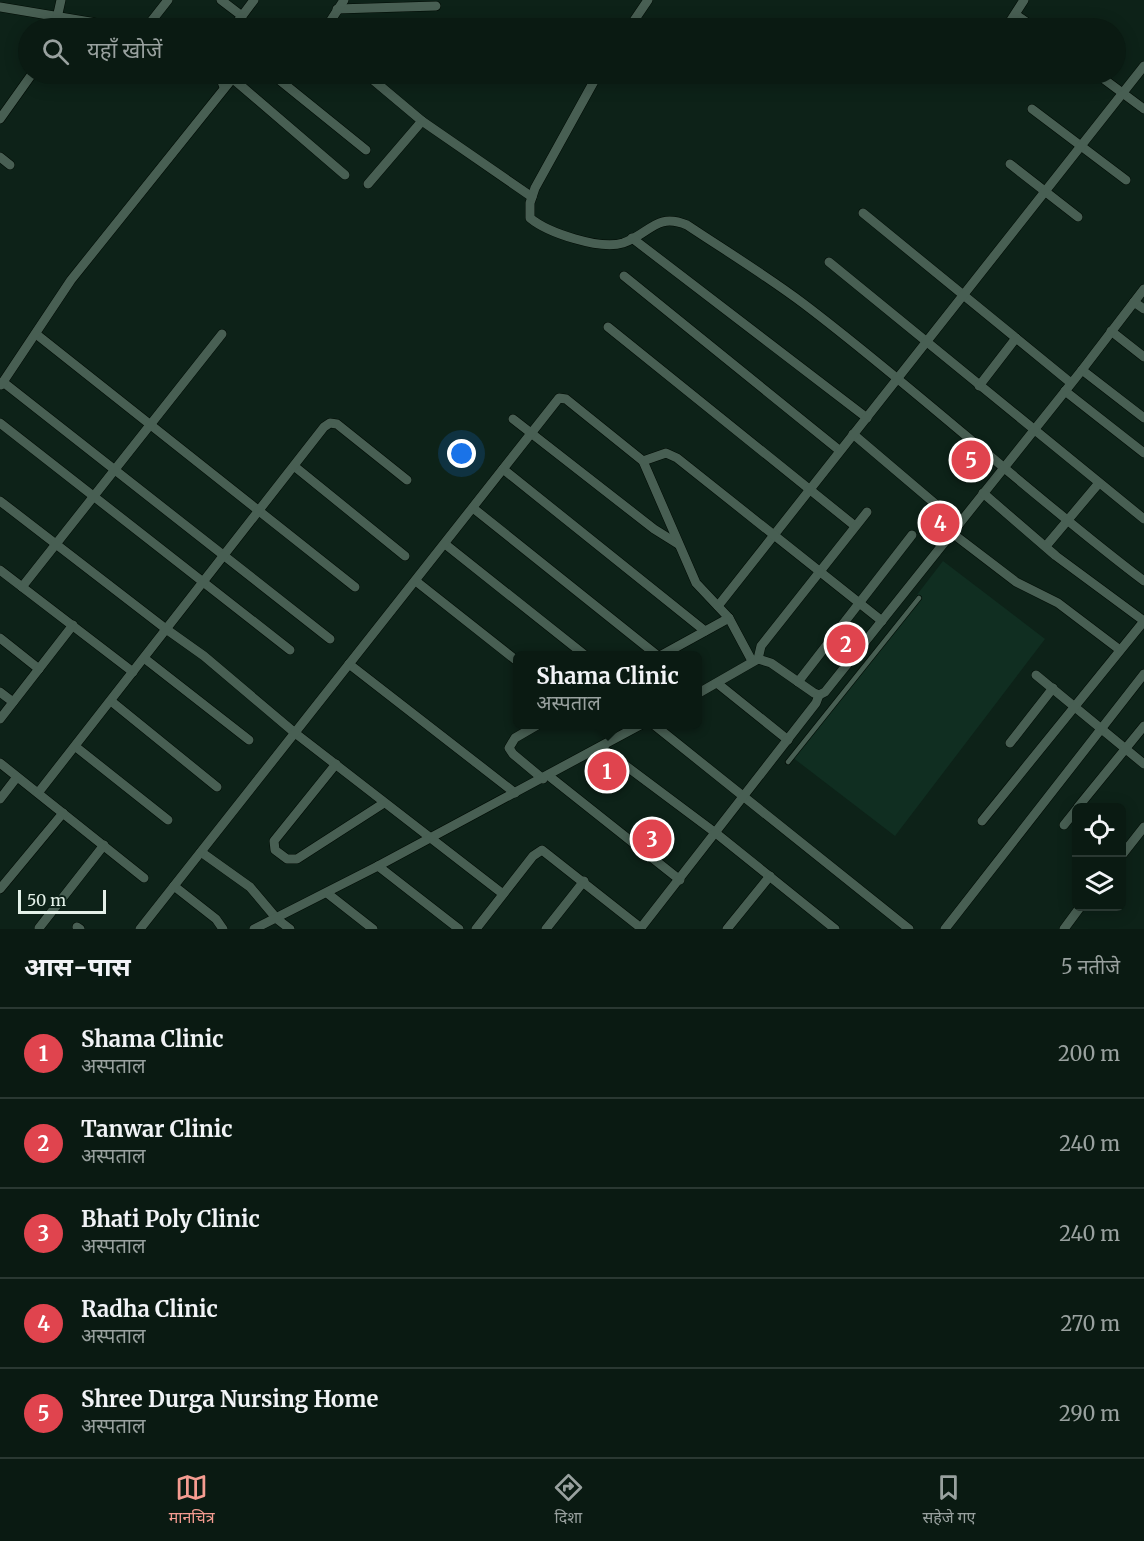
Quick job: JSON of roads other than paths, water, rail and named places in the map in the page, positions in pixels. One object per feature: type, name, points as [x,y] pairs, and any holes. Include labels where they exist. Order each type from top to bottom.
[{"type":"street","points":[[0,8],[57,18],[61,0]]},
{"type":"street","points":[[154,18],[168,0]]},
{"type":"street","points":[[220,0],[242,16],[254,0]]},
{"type":"street","points":[[332,18],[344,0]]},
{"type":"street","points":[[635,18],[648,0]]},
{"type":"street","points":[[1014,18],[1024,0]]},
{"type":"street","points":[[337,9],[436,6]]},
{"type":"street","points":[[1016,15],[1020,18]]},
{"type":"street","points":[[718,606],[809,487],[966,295],[1144,66]]},
{"type":"street","points":[[0,119],[25,84]]},
{"type":"street","points":[[227,84],[71,280],[2,384],[330,639]]},
{"type":"street","points":[[243,84],[345,175]]},
{"type":"street","points":[[284,84],[366,150]]},
{"type":"street","points":[[378,84],[422,121],[532,197]]},
{"type":"street","points":[[593,84],[532,197],[528,211],[530,218],[549,230],[567,237],[604,243],[623,243],[663,221],[671,220],[687,225],[802,303],[898,380],[1067,522],[1144,581]]},
{"type":"street","points":[[1111,84],[1144,109]]},
{"type":"street","points":[[1032,109],[1126,180]]},
{"type":"street","points":[[368,184],[422,121]]},
{"type":"street","points":[[0,157],[10,165]]},
{"type":"street","points":[[1010,165],[1078,217]]},
{"type":"street","points":[[863,213],[966,295],[1144,453]]},
{"type":"street","points":[[632,238],[867,418]]},
{"type":"street","points":[[829,262],[1033,431],[1144,519]]},
{"type":"street","points":[[624,276],[839,450]]},
{"type":"street","points":[[476,929],[533,856],[542,850],[641,928],[717,834],[815,705],[819,695],[829,688],[1144,289]]},
{"type":"street","points":[[1134,302],[1144,309]]},
{"type":"street","points":[[608,327],[855,526]]},
{"type":"street","points":[[1111,332],[1144,357]]},
{"type":"street","points":[[36,334],[355,587]]},
{"type":"street","points":[[22,587],[222,334]]},
{"type":"street","points":[[979,386],[1016,338]]},
{"type":"street","points":[[1082,370],[1144,418]]},
{"type":"street","points":[[141,929],[349,664],[417,582],[554,401],[562,398],[643,461],[699,589],[729,618],[755,660],[771,663],[819,695]]},
{"type":"street","points":[[513,419],[654,529],[678,544]]},
{"type":"street","points":[[0,423],[290,650]]},
{"type":"street","points":[[38,793],[324,428],[334,423],[407,480]]},
{"type":"street","points":[[853,434],[959,524]]},
{"type":"street","points":[[643,461],[666,453],[678,458],[882,621]]},
{"type":"street","points":[[294,466],[405,556]]},
{"type":"street","points":[[503,469],[705,631]]},
{"type":"street","points":[[1046,546],[1099,483]]},
{"type":"street","points":[[982,821],[1144,621],[1046,546],[983,493]]},
{"type":"street","points":[[0,501],[204,656],[295,733],[429,839],[503,894]]},
{"type":"street","points":[[473,508],[653,651]]},
{"type":"street","points":[[702,691],[755,660],[761,646],[867,512]]},
{"type":"street","points":[[952,533],[1016,582],[1058,603],[1120,650]]},
{"type":"street","points":[[798,682],[912,535]]},
{"type":"street","points":[[446,544],[580,651]]},
{"type":"street","points":[[0,570],[133,672]]},
{"type":"street","points":[[417,582],[513,658]]},
{"type":"street","points":[[668,651],[729,618]]},
{"type":"street","points":[[0,719],[73,625]]},
{"type":"street","points":[[0,638],[39,669]]},
{"type":"street","points":[[144,658],[249,740]]},
{"type":"street","points":[[349,664],[515,793]]},
{"type":"street","points":[[945,929],[1144,674]]},
{"type":"street","points":[[1036,675],[1144,764]]},
{"type":"street","points":[[717,682],[788,740]]},
{"type":"street","points":[[1010,743],[1053,688]]},
{"type":"street","points":[[0,692],[13,702]]},
{"type":"street","points":[[111,701],[217,787]]},
{"type":"street","points":[[1083,803],[1144,726]]},
{"type":"street","points":[[530,729],[515,738],[509,748],[513,754],[680,880]]},
{"type":"street","points":[[254,929],[546,778],[634,729]]},
{"type":"street","points":[[659,729],[909,929]]},
{"type":"street","points":[[76,747],[168,820]]},
{"type":"street","points":[[602,748],[717,834],[835,929]]},
{"type":"street","points":[[0,764],[144,878]]},
{"type":"street","points":[[336,764],[274,841],[275,850],[287,859],[297,859],[384,803]]},
{"type":"street","points":[[0,799],[17,777]]},
{"type":"street","points":[[0,889],[63,813]]},
{"type":"street","points":[[1064,825],[1072,816]]},
{"type":"street","points":[[1126,850],[1144,827]]},
{"type":"street","points":[[39,928],[104,845]]},
{"type":"street","points":[[201,852],[250,887],[277,918],[290,929]]},
{"type":"street","points":[[378,866],[459,929]]},
{"type":"street","points":[[727,929],[770,876]]},
{"type":"street","points":[[546,929],[584,881]]},
{"type":"street","points":[[174,886],[216,919],[223,929]]},
{"type":"street","points":[[327,893],[373,929]]},
{"type":"street","points":[[1064,929],[1077,911]]},
{"type":"lane","points":[[788,762],[919,598]]},
{"type":"lane","points":[[815,705],[826,714]]},
{"type":"place","name":"Shree Durga Nursing Home","points":[[971,460]]},
{"type":"place","name":"Radha Clinic","points":[[940,523]]},
{"type":"place","name":"Tanwar Clinic","points":[[846,644]]},
{"type":"place","name":"Shama Clinic","points":[[607,771]]},
{"type":"place","name":"Bhati Poly Clinic","points":[[652,839]]}]
